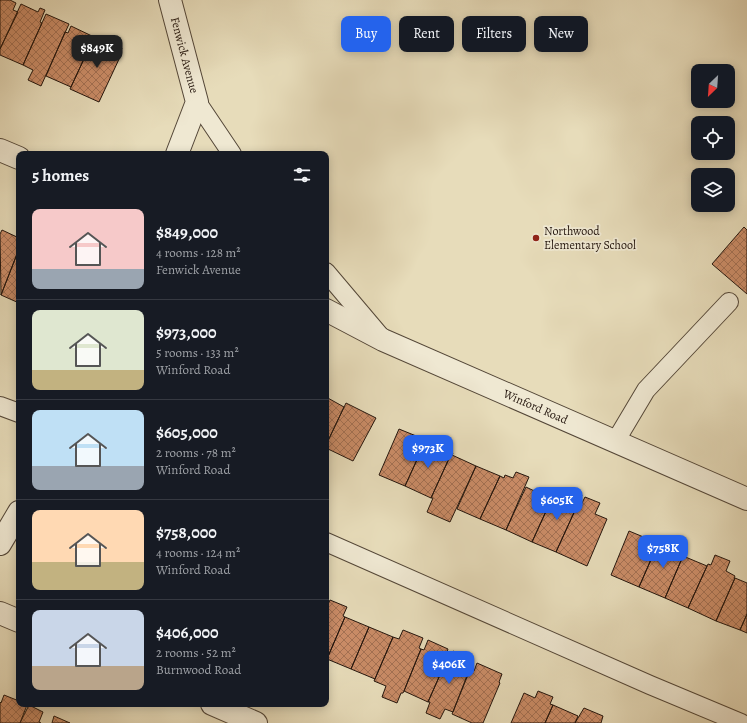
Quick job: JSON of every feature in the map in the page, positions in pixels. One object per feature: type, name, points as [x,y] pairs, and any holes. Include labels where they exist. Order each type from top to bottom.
[{"type":"street","name":"Fenwick Avenue","points":[[167,1],[197,102],[178,151]]},
{"type":"street","points":[[0,150],[16,157]]},
{"type":"street","name":"Winford Road","points":[[329,312],[383,340],[747,499]]},
{"type":"street","points":[[0,544],[16,517]]},
{"type":"street","points":[[0,613],[16,620]]},
{"type":"street","points":[[219,707],[256,723]]},
{"type":"lane","points":[[197,102],[230,151]]},
{"type":"lane","points":[[329,276],[383,340]]},
{"type":"lane","points":[[615,442],[646,390],[729,302]]},
{"type":"lane","points":[[0,406],[16,412]]},
{"type":"lane","points":[[329,543],[650,685],[741,723]]},
{"type":"building","points":[[0,0],[10,0],[16,3],[13,10],[18,12],[0,49]]},
{"type":"building","points":[[21,4],[38,12],[40,8],[45,10],[40,22],[42,23],[23,65],[0,55],[0,49]]},
{"type":"building","points":[[46,14],[69,24],[41,86],[28,80],[33,70],[23,65]]},
{"type":"building","points":[[71,26],[94,37],[71,87],[46,76],[65,32],[68,33]]},
{"type":"building","points":[[97,37],[122,48],[120,57],[99,102],[70,89],[91,44],[94,45]]},
{"type":"building","points":[[744,227],[747,230],[747,294],[712,264]]},
{"type":"building","points":[[2,230],[16,237],[16,257],[1,295],[0,234]]},
{"type":"building","points":[[16,257],[16,302],[1,295]]},
{"type":"building","points":[[329,399],[344,407],[329,439]]},
{"type":"building","points":[[346,403],[376,418],[353,461],[329,449],[329,439]]},
{"type":"building","points":[[399,429],[426,440],[405,486],[379,475]]},
{"type":"building","points":[[426,440],[452,452],[431,498],[405,486]]},
{"type":"building","points":[[452,452],[452,455],[476,466],[450,522],[427,512],[433,498],[431,498]]},
{"type":"building","points":[[476,466],[500,476],[480,519],[457,509]]},
{"type":"building","points":[[516,472],[529,477],[506,530],[480,519],[500,476],[504,478],[505,475],[513,478]]},
{"type":"building","points":[[526,487],[551,499],[553,496],[532,542],[506,530]]},
{"type":"building","points":[[569,490],[582,495],[556,552],[532,542],[553,496],[556,497],[558,494],[565,497]]},
{"type":"building","points":[[585,497],[600,503],[595,514],[607,519],[587,566],[556,552],[577,506],[580,507]]},
{"type":"building","points":[[629,531],[658,543],[639,587],[611,575]]},
{"type":"building","points":[[671,539],[684,545],[680,554],[683,556],[665,598],[639,587],[658,544],[667,548]]},
{"type":"building","points":[[715,555],[730,561],[726,571],[735,576],[716,621],[688,608],[708,564],[711,565]]},
{"type":"building","points":[[683,556],[707,566],[688,608],[665,598]]},
{"type":"building","points":[[735,578],[747,583],[747,614],[740,630],[716,621]]},
{"type":"building","points":[[330,600],[347,607],[343,616],[345,617],[329,654]]},
{"type":"building","points":[[747,614],[747,633],[740,630]]},
{"type":"building","points":[[345,617],[369,627],[351,669],[329,660],[329,654]]},
{"type":"building","points":[[369,627],[393,637],[375,679],[351,669]]},
{"type":"building","points":[[403,630],[423,638],[419,648],[421,649],[404,691],[401,693],[397,703],[382,697],[386,686],[374,681],[393,637],[399,639]]},
{"type":"building","points":[[428,640],[448,649],[444,659],[447,659],[428,702],[404,691],[421,649],[424,650]]},
{"type":"building","points":[[453,651],[473,660],[453,712],[445,709],[440,719],[426,713],[430,702],[428,702],[447,659],[449,660]]},
{"type":"building","points":[[477,663],[502,674],[500,683],[483,723],[472,723],[452,714],[470,670],[474,671]]},
{"type":"building","points":[[538,691],[553,697],[550,704],[553,705],[545,723],[511,723],[524,693],[535,698]]},
{"type":"building","points":[[4,695],[16,700],[16,707],[26,707],[20,723],[0,723],[0,702],[1,703]]},
{"type":"building","points":[[553,705],[578,716],[575,723],[545,723]]},
{"type":"building","points":[[28,707],[33,707],[43,712],[39,722],[41,723],[20,723]]},
{"type":"building","points":[[584,708],[603,716],[601,723],[575,723]]},
{"type":"building","points":[[54,716],[70,723],[52,723]]},
{"type":"place","name":"Northwood Elementary School","points":[[536,238]]}]
